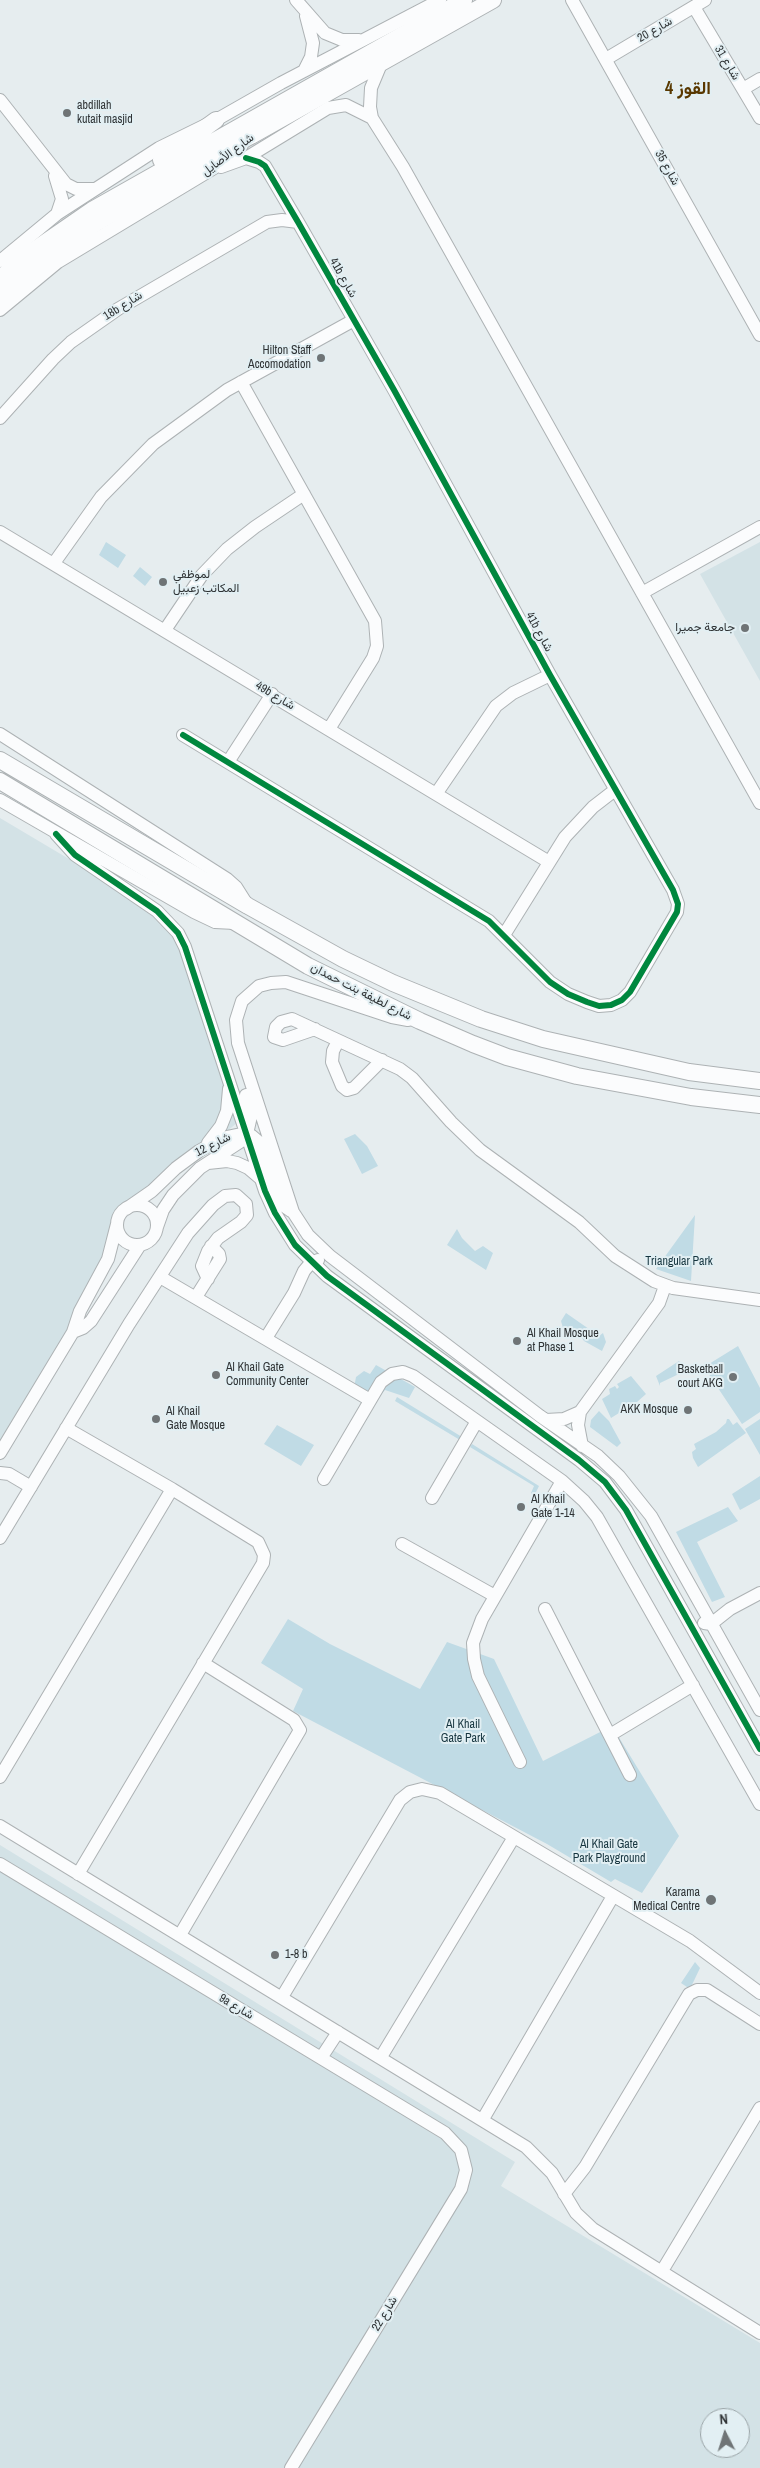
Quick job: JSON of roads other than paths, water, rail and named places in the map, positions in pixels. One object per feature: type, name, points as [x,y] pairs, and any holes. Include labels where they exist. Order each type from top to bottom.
[{"type":"main road","points":[[0,278],[67,225],[464,0]]},
{"type":"main road","name":"شارع الأصايل","points":[[251,136],[493,0]]},
{"type":"main road","points":[[116,196],[138,174],[190,140],[216,120]]},
{"type":"main road","points":[[0,296],[67,225],[251,136]]},
{"type":"main road","name":"شارع لطيفة بنت حمدان","points":[[0,760],[248,906],[368,971],[496,1024],[584,1050],[729,1078],[760,1081]]},
{"type":"main road","name":"شارع لطيفة بنت حمدان","points":[[0,781],[235,923],[332,979],[473,1044],[551,1070],[647,1090],[753,1104]]},
{"type":"main road","points":[[753,1104],[760,1116]]},
{"type":"street","points":[[296,0],[306,14],[330,36],[342,40],[361,40]]},
{"type":"street","points":[[0,261],[67,225],[94,189],[158,148],[216,120],[361,40],[440,0]]},
{"type":"street","name":"شارع 20","points":[[606,58],[705,0]]},
{"type":"street","name":"شارع 35","points":[[573,1],[760,335]]},
{"type":"street","name":"شارع 31","points":[[694,7],[760,118]]},
{"type":"street","points":[[304,71],[311,57],[313,43],[306,14]]},
{"type":"street","points":[[381,64],[371,88],[370,107],[372,118],[403,167],[760,803]]},
{"type":"street","points":[[743,89],[760,79]]},
{"type":"street","points":[[0,100],[52,169],[71,187],[94,189]]},
{"type":"street","points":[[214,168],[246,158],[328,108],[346,105],[372,118]]},
{"type":"street","name":"شارع الأصايل","points":[[0,310],[58,262],[214,168],[251,136]]},
{"type":"street","name":"41b شارع","points":[[246,158],[259,162],[268,172],[298,222],[550,675],[673,890],[678,904],[673,919],[630,992],[622,1000],[611,1005],[599,1006],[568,994],[550,982],[504,935]]},
{"type":"street","points":[[52,169],[61,193],[61,204],[67,225]]},
{"type":"street","name":"18b شارع","points":[[267,222],[278,207],[281,196]]},
{"type":"street","name":"18b شارع","points":[[0,418],[53,358],[90,328],[142,294],[267,222],[282,220],[298,222]]},
{"type":"street","points":[[54,563],[96,504],[135,461],[196,411],[241,382],[354,320]]},
{"type":"street","points":[[241,382],[370,609],[377,633],[373,658],[329,729]]},
{"type":"street","points":[[165,630],[202,576],[227,549],[255,527],[304,494]]},
{"type":"street","points":[[642,593],[760,527]]},
{"type":"street","name":"49b شارع","points":[[0,532],[549,862]]},
{"type":"street","points":[[436,794],[496,706],[513,693],[550,675]]},
{"type":"street","points":[[228,762],[272,694]]},
{"type":"street","points":[[0,734],[227,879],[236,887],[248,906]]},
{"type":"street","points":[[183,735],[489,921],[504,935],[549,862],[574,826],[593,807],[615,790]]},
{"type":"street","points":[[0,800],[194,912],[215,922],[235,923]]},
{"type":"street","points":[[56,834],[75,855],[157,911],[178,933],[185,947],[261,1179],[281,1224],[311,1263],[597,1474],[620,1500],[760,1749]]},
{"type":"street","points":[[247,1134],[250,1110],[228,1034],[230,1020],[245,997],[259,986],[286,982],[392,1017],[420,1021]]},
{"type":"street","points":[[239,1007],[236,1025],[238,1043],[293,1212],[315,1243],[608,1466],[638,1498],[704,1609],[760,1710]]},
{"type":"street","points":[[315,1029],[400,1069],[412,1078],[451,1122],[480,1150],[579,1222],[615,1256],[665,1286],[760,1300]]},
{"type":"street","points":[[338,1041],[333,1051],[332,1062],[342,1086],[346,1090],[354,1088],[382,1060]]},
{"type":"street","points":[[729,1078],[760,1072]]},
{"type":"street","points":[[199,1151],[217,1133],[227,1111],[228,1077]]},
{"type":"street","points":[[247,1134],[255,1137],[259,1142],[278,1196],[284,1206],[293,1212]]},
{"type":"street","name":"شارع 12","points":[[126,1209],[152,1191],[176,1168],[199,1151],[229,1136],[247,1134]]},
{"type":"street","name":"شارع 12","points":[[157,1227],[163,1210],[173,1195],[206,1164],[240,1142],[247,1134]]},
{"type":"street","points":[[206,1164],[227,1161],[237,1163],[248,1168],[261,1179]]},
{"type":"street","points":[[0,1538],[129,1324],[188,1233],[207,1211],[225,1196],[240,1196],[248,1207],[245,1219],[225,1232],[211,1246],[202,1263],[202,1270],[208,1278],[196,1297]]},
{"type":"street","points":[[0,1454],[73,1332],[80,1311],[111,1253],[117,1224],[120,1215],[126,1209],[134,1206],[143,1206],[151,1211],[156,1218],[157,1227],[154,1235],[148,1242],[140,1245],[126,1242],[121,1237],[117,1224]]},
{"type":"street","points":[[73,1332],[83,1328],[91,1321],[140,1245]]},
{"type":"street","points":[[266,1338],[297,1288],[304,1271],[311,1263],[326,1259],[352,1273]]},
{"type":"street","points":[[297,1288],[310,1278],[327,1276]]},
{"type":"street","points":[[160,1277],[370,1400]]},
{"type":"street","points":[[546,1420],[564,1420],[580,1412],[659,1303],[665,1286]]},
{"type":"street","points":[[324,1479],[381,1382],[397,1372],[408,1373],[562,1481],[584,1501],[597,1517],[760,1804]]},
{"type":"street","points":[[580,1412],[578,1432],[582,1446]]},
{"type":"street","points":[[432,1498],[478,1421]]},
{"type":"street","points":[[66,1428],[172,1488],[258,1542],[264,1550],[263,1563],[78,1874]]},
{"type":"street","points":[[0,1473],[9,1474],[31,1487]]},
{"type":"street","points":[[520,1762],[478,1676],[474,1660],[473,1642],[478,1626],[562,1481]]},
{"type":"street","points":[[0,1777],[172,1488]]},
{"type":"street","points":[[402,1544],[495,1596]]},
{"type":"street","points":[[671,1590],[695,1619],[711,1624]]},
{"type":"street","points":[[711,1624],[730,1609],[760,1593]]},
{"type":"street","points":[[545,1609],[630,1774]]},
{"type":"street","points":[[704,1609],[730,1609]]},
{"type":"street","points":[[180,1935],[299,1733],[297,1722],[203,1664]]},
{"type":"street","points":[[610,1735],[693,1685]]},
{"type":"street","points":[[282,1997],[400,1800],[416,1790],[434,1791],[514,1837],[697,1946],[760,1992]]},
{"type":"street","points":[[0,1826],[483,2119],[536,2155],[552,2173],[576,2213],[593,2229],[760,2333]]},
{"type":"street","points":[[381,2057],[514,1837]]},
{"type":"street","name":"9a شارع","points":[[0,1864],[445,2133],[456,2144],[464,2157]]},
{"type":"street","points":[[483,2119],[613,1896]]},
{"type":"street","points":[[564,2194],[585,2167],[689,1994],[697,1990],[707,1990],[760,2024]]},
{"type":"street","points":[[321,2058],[338,2032]]},
{"type":"street","points":[[662,2271],[760,2108]]},
{"type":"street","name":"شارع 22","points":[[291,2468],[461,2189],[466,2170],[464,2157]]},
{"type":"place","name":"abdillah kutait masjid","points":[[67,113]]},
{"type":"place","name":"Hilton Staff Accomodation","points":[[321,358]]},
{"type":"place","name":"لموظفي المكاتب زعبيل","points":[[163,582]]},
{"type":"place","name":"جامعة جميرا","points":[[745,628]]},
{"type":"place","name":"Al Khail Mosque at Phase 1","points":[[517,1341]]},
{"type":"place","name":"Al Khail Gate Community Center","points":[[216,1375]]},
{"type":"place","name":"Basketball court AKG","points":[[733,1377]]},
{"type":"place","name":"AKK Mosque","points":[[688,1410]]},
{"type":"place","name":"Al Khail Gate Mosque","points":[[156,1419]]},
{"type":"place","name":"Al Khail Gate 1-14","points":[[521,1507]]},
{"type":"place","name":"Karama Medical Centre","points":[[711,1900]]},
{"type":"place","name":"1-8 b","points":[[275,1955]]},
{"type":"district","name":"القوز 4","points":[[688,89]]},
{"type":"park label","name":"Triangular Park","points":[[679,1262]]},
{"type":"park label","name":"Al Khail Gate Park","points":[[463,1732]]},
{"type":"park label","name":"Al Khail Gate Park Playground","points":[[609,1852]]}]
